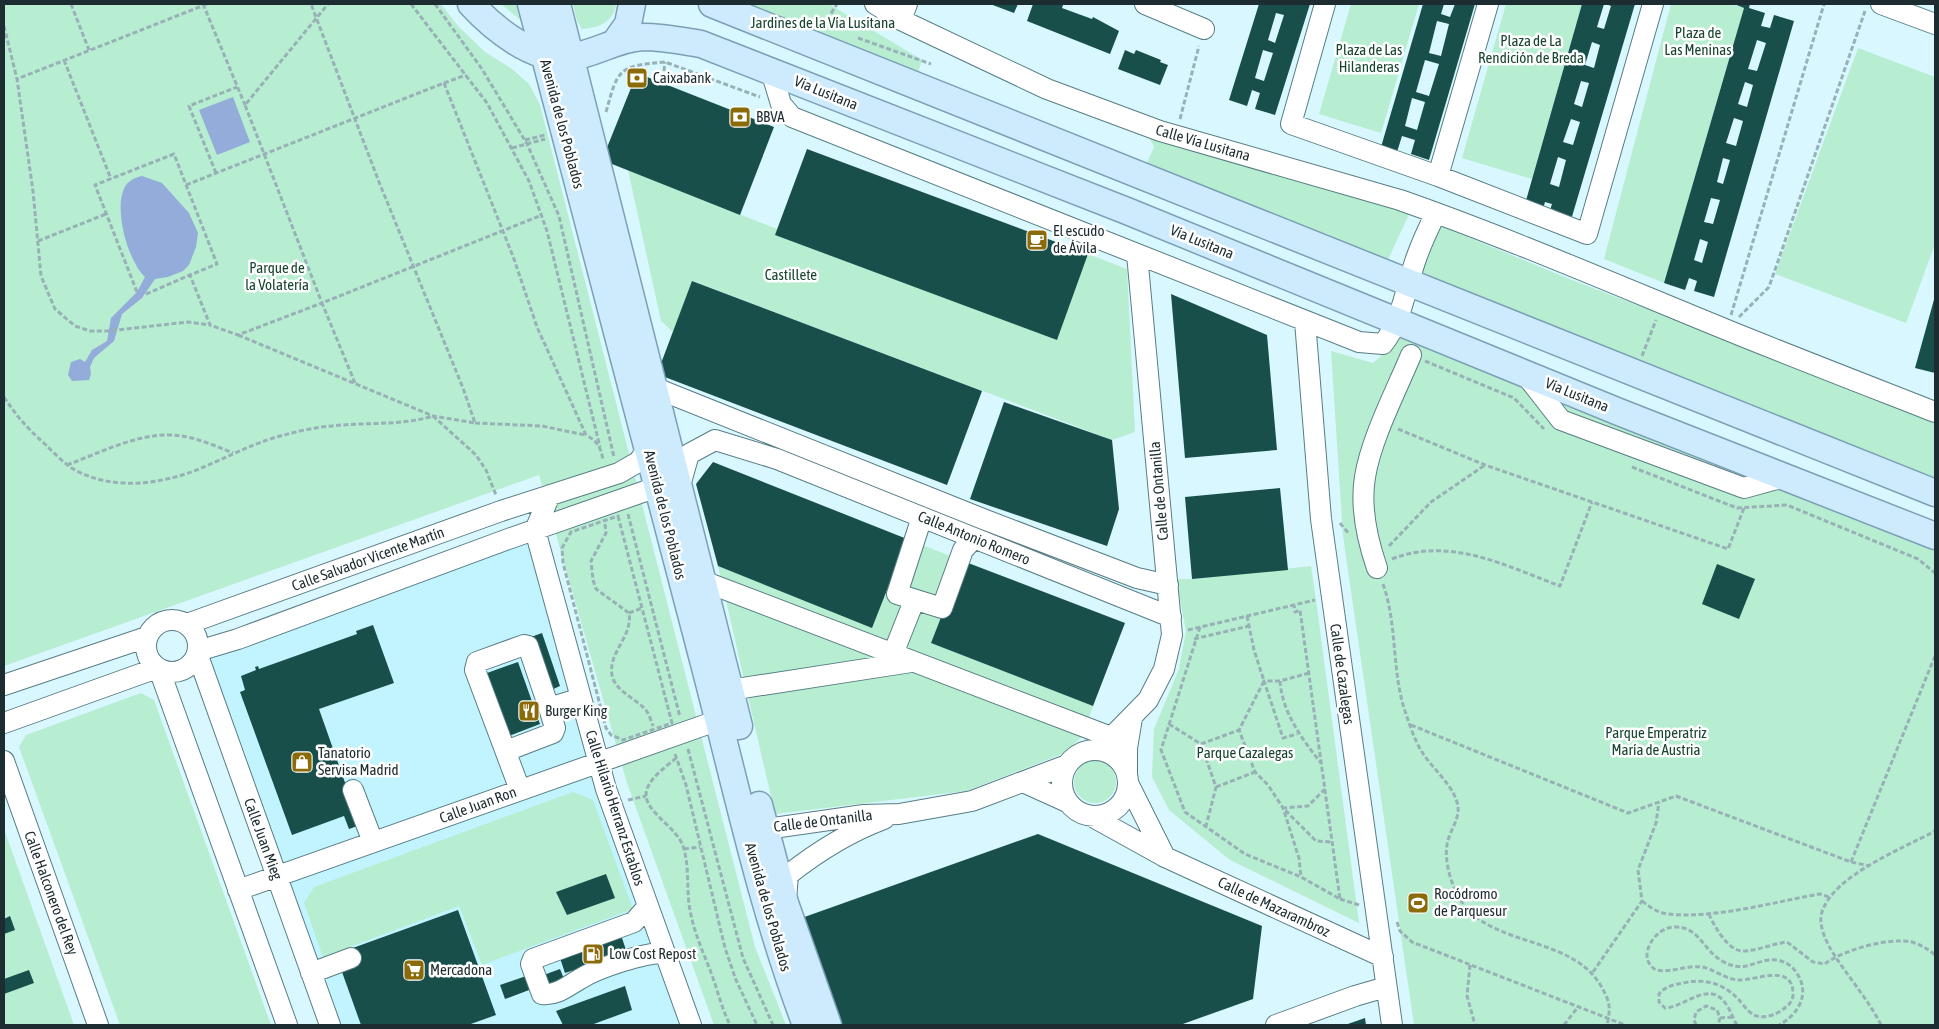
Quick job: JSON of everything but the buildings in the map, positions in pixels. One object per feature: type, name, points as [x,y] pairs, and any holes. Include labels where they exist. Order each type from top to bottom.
[{"type":"main road","name":"Vía Lusitana","points":[[471,4],[490,25],[521,44],[543,54],[570,58],[616,41],[643,37],[701,44],[1935,536]]},
{"type":"main road","name":"Avenida de los Poblados","points":[[531,4],[648,449],[668,488],[703,582],[730,690],[772,927],[806,1025]]},
{"type":"main road","name":"Avenida de los Poblados","points":[[557,4],[672,461],[668,488],[719,720],[756,830],[785,903],[828,1025]]},
{"type":"main road","points":[[616,41],[628,24],[632,4]]},
{"type":"main road","points":[[712,4],[1935,493]]},
{"type":"street","name":"Calle Vía Lusitana","points":[[875,4],[904,12],[1048,89],[1175,136],[1400,200],[1436,213]]},
{"type":"street","points":[[1145,4],[1204,28]]},
{"type":"street","points":[[1326,4],[1291,124],[1438,176],[1587,234],[1653,4]]},
{"type":"street","points":[[1438,176],[1488,4]]},
{"type":"street","points":[[1881,4],[1935,24]]},
{"type":"street","points":[[771,71],[781,104],[792,117],[1359,342],[1383,344],[1391,334],[1410,282],[1416,258],[1436,213],[1580,268],[1727,330],[1935,412]]},
{"type":"street","name":"Calle de Ontanilla","points":[[1104,743],[1132,718],[1148,700],[1164,669],[1172,635],[1179,624],[1168,585],[1138,254]]},
{"type":"street","name":"Calle de Cazalegas","points":[[1305,321],[1321,519],[1392,1025]]},
{"type":"street","points":[[1376,568],[1365,522],[1365,477],[1383,423],[1411,355]]},
{"type":"street","name":"Calle Antonio Romero","points":[[653,387],[1082,558],[1137,578],[1168,585]]},
{"type":"street","points":[[668,488],[689,454],[715,440],[723,415]]},
{"type":"street","name":"Calle Antonio Romero","points":[[715,440],[777,459],[974,538],[1179,624]]},
{"type":"street","name":"Calle Salvador Vicente Martín","points":[[187,624],[628,469],[638,462],[648,449]]},
{"type":"street","name":"Calle Salvador Vicente Martín","points":[[197,652],[238,639],[536,530],[668,488]]},
{"type":"street","points":[[536,530],[550,495]]},
{"type":"street","points":[[922,517],[897,594],[914,601],[942,608],[964,550],[974,538]]},
{"type":"street","name":"Calle Hilario Herranz Establos","points":[[536,530],[598,762],[691,1025]]},
{"type":"street","points":[[703,582],[913,662],[1104,743],[1117,757],[1165,857]]},
{"type":"street","points":[[893,654],[914,601]]},
{"type":"street","points":[[4,723],[158,669],[173,672],[181,671],[194,661],[197,652],[197,637],[187,624],[179,620],[163,620],[150,630],[147,637],[146,654],[158,669],[287,1025]]},
{"type":"street","points":[[4,685],[147,637]]},
{"type":"street","points":[[506,751],[553,732],[555,728],[528,646],[524,645],[477,662],[475,670],[520,790]]},
{"type":"street","name":"Calle Juan Mieg","points":[[197,652],[330,1025]]},
{"type":"street","points":[[730,690],[913,662]]},
{"type":"street","points":[[549,708],[581,698]]},
{"type":"street","points":[[1025,783],[1067,802],[1082,814],[1102,816],[1116,809],[1126,796],[1128,780],[1127,748],[1132,718]]},
{"type":"street","name":"Calle Juan Ron","points":[[238,890],[719,720]]},
{"type":"street","points":[[1067,802],[1062,783],[1067,765],[1080,753],[1104,743]]},
{"type":"street","name":"Calle Halconero del Rey","points":[[4,761],[98,1025]]},
{"type":"street","name":"Calle de Ontanilla","points":[[756,830],[864,815],[899,814],[972,801],[1025,783],[1067,765]]},
{"type":"street","points":[[353,790],[373,842]]},
{"type":"street","name":"Calle de Ontanilla","points":[[785,903],[788,875],[814,854],[864,826],[899,814]]},
{"type":"street","name":"Calle de Mazarambroz","points":[[1091,816],[1165,857],[1383,957]]},
{"type":"street","points":[[648,906],[639,918],[624,926],[533,959],[531,964],[542,994],[548,995],[571,986],[581,978],[636,957],[652,952],[665,953]]},
{"type":"street","points":[[624,926],[636,957]]},
{"type":"street","points":[[311,973],[351,958]]},
{"type":"street","points":[[1276,1025],[1386,987]]},
{"type":"path","points":[[71,4],[89,50]]},
{"type":"path","points":[[17,79],[205,4],[355,384]]},
{"type":"path","points":[[311,4],[464,388],[475,423]]},
{"type":"path","points":[[245,105],[328,4]]},
{"type":"path","points":[[411,4],[488,103],[512,148],[542,215],[603,460]]},
{"type":"path","points":[[823,26],[837,4]]},
{"type":"path","points":[[1727,330],[1824,4]]},
{"type":"path","points":[[1727,330],[1769,287],[1868,4]]},
{"type":"path","points":[[4,26],[17,79],[41,276],[55,309],[75,326],[90,331],[108,332],[188,322],[210,325],[433,416],[475,423],[542,426],[586,435],[594,440],[601,449]]},
{"type":"path","points":[[1175,136],[1204,28]]},
{"type":"path","points":[[664,71],[665,55]]},
{"type":"path","points":[[64,60],[111,179]]},
{"type":"path","points":[[186,185],[466,75]]},
{"type":"path","points":[[444,83],[502,229],[538,327],[586,435]]},
{"type":"path","points":[[216,173],[189,106],[237,87]]},
{"type":"path","points":[[525,140],[549,134]]},
{"type":"path","points":[[512,148],[554,137]]},
{"type":"path","points":[[137,292],[95,185],[174,154],[217,264],[146,294]]},
{"type":"path","points":[[38,241],[106,214]]},
{"type":"path","points":[[238,335],[322,303],[502,229],[542,215]]},
{"type":"path","points":[[190,275],[210,325]]},
{"type":"path","points":[[1641,359],[1657,317]]},
{"type":"path","points":[[4,397],[19,421],[67,465],[80,473],[100,480],[127,483],[149,482],[205,467],[233,453],[282,436],[330,426],[404,421],[433,416]]},
{"type":"path","points":[[433,416],[476,456],[486,470],[496,498]]},
{"type":"path","points":[[1383,423],[1485,465],[1728,549],[1746,503]]},
{"type":"path","points":[[67,465],[144,438],[170,435],[201,441],[233,453]]},
{"type":"path","points":[[1485,465],[1431,502],[1394,539],[1376,568],[1390,611],[1398,684],[1410,725],[1422,752],[1457,802],[1457,821],[1450,832],[1446,846],[1448,865],[1461,902],[1478,919],[1576,959],[1593,972],[1610,1002],[1607,1025]]},
{"type":"path","points":[[1376,568],[1408,553],[1446,550],[1470,553],[1560,586],[1592,502]]},
{"type":"path","points":[[618,516],[672,723],[623,740],[610,735],[606,728],[563,563],[562,548],[570,532],[604,521],[618,516]]},
{"type":"path","points":[[604,521],[606,533],[591,561],[593,580],[596,589],[629,613],[630,622],[626,635],[615,653],[612,677],[620,688],[646,710],[654,730]]},
{"type":"path","points":[[1179,624],[1200,627],[1316,600]]},
{"type":"path","points":[[1294,605],[1295,612],[1300,610],[1340,899]]},
{"type":"path","points":[[629,613],[642,608]]},
{"type":"path","points":[[1247,616],[1248,626],[1264,681],[1283,738],[1297,734]]},
{"type":"path","points":[[1194,639],[1248,626]]},
{"type":"path","points":[[1200,627],[1194,639],[1161,750],[1185,812],[1245,854],[1300,877],[1340,899],[1360,906]]},
{"type":"path","points":[[1850,862],[1935,656]]},
{"type":"path","points":[[1264,681],[1280,681],[1309,673]]},
{"type":"path","points":[[1201,744],[1239,730],[1264,681]]},
{"type":"path","points":[[1280,681],[1280,689],[1297,734],[1322,763]]},
{"type":"path","points":[[1169,724],[1201,744],[1216,787],[1206,826]]},
{"type":"path","points":[[1410,725],[1628,813],[1676,796],[1850,862],[1870,866]]},
{"type":"path","points":[[1239,730],[1255,772],[1268,785],[1283,808],[1316,841],[1332,842]]},
{"type":"path","points":[[673,747],[686,785],[700,847],[736,980],[757,1025]]},
{"type":"path","points":[[676,758],[648,786],[646,796],[648,805],[676,833],[684,848],[692,921],[722,1011],[730,1025]]},
{"type":"path","points":[[1216,787],[1255,772]]},
{"type":"path","points":[[1283,808],[1308,806],[1325,788]]},
{"type":"path","points":[[625,791],[631,809]]},
{"type":"path","points":[[628,800],[646,796]]},
{"type":"path","points":[[1593,972],[1642,901],[1638,870],[1656,823],[1659,802]]},
{"type":"path","points":[[1283,808],[1299,858],[1300,877]]},
{"type":"path","points":[[1881,1025],[1870,1004],[1836,955],[1822,928],[1821,914],[1829,896],[1851,878],[1935,831]]},
{"type":"path","points":[[684,848],[700,847]]},
{"type":"path","points":[[1642,901],[1653,910],[1667,914],[1709,914],[1820,894],[1829,896]]},
{"type":"path","points":[[1709,914],[1716,930],[1737,950],[1745,951],[1787,942],[1813,962],[1825,964],[1836,955],[1895,941],[1925,946],[1935,955]]},
{"type":"path","points":[[1394,916],[1400,931],[1412,942],[1625,1025]]},
{"type":"path","points":[[1737,1025],[1722,999],[1710,993],[1665,1008],[1659,1002],[1659,994],[1671,986],[1702,980],[1712,982],[1730,991],[1754,1016],[1769,1016],[1784,1010],[1790,1003],[1793,996],[1790,981],[1784,976],[1777,975],[1748,980],[1734,980],[1704,968],[1656,970],[1650,963],[1648,952],[1656,934],[1667,928],[1683,927],[1691,930],[1698,935],[1714,955],[1730,965],[1740,967],[1778,960],[1787,964],[1799,977],[1803,995],[1793,1016],[1779,1025]]},
{"type":"path","points":[[1470,965],[1467,996],[1475,1025]]},
{"type":"path","points":[[1564,1025],[1578,1007]]},
{"type":"path","points":[[1696,1025],[1694,1016],[1702,1007],[1714,1008],[1720,1018],[1718,1025]]},
{"type":"path","points":[[1720,1018],[1732,1017]]},
{"type":"shaded area","points":[[233,97],[250,142],[217,155],[199,110]]},
{"type":"shaded area","points":[[142,176],[162,183],[189,213],[198,233],[196,247],[189,265],[183,271],[168,277],[155,279],[142,298],[122,314],[114,341],[94,358],[90,367],[91,374],[89,380],[72,381],[68,375],[71,362],[80,359],[85,362],[92,350],[107,341],[111,318],[137,292],[145,277],[133,259],[121,220],[122,195],[126,185],[133,179]]},
{"type":"shaded area","points":[[535,530],[691,1025],[330,1025],[198,651]]},
{"type":"green space","name":"Parque de la Volatería","points":[[4,4],[441,4],[458,26],[485,52],[512,69],[529,84],[540,105],[755,947],[786,1025],[714,1025],[627,783],[539,475],[4,666]]},
{"type":"green space","points":[[501,4],[520,4],[525,24]]},
{"type":"green space","points":[[573,4],[616,4],[609,20],[594,27],[582,29],[577,21]]},
{"type":"green space","name":"Jardines de la Vía Lusitana","points":[[729,4],[829,4],[922,60],[916,79]]},
{"type":"green space","name":"Plaza de Las Hilanderas","points":[[1351,4],[1419,4],[1381,133],[1319,114]]},
{"type":"green space","name":"Plaza de La Rendición de Breda","points":[[1506,4],[1582,4],[1532,179],[1462,158]]},
{"type":"green space","name":"Plaza de Las Meninas","points":[[1671,4],[1730,4],[1744,8],[1664,283],[1604,259]]},
{"type":"green space","points":[[1858,48],[1935,77],[1935,244],[1906,323],[1775,274]]},
{"type":"green space","points":[[1147,133],[1410,212],[1386,264],[1145,167],[1154,147]]},
{"type":"green space","name":"Castillete","points":[[628,170],[1057,340],[1088,254],[1127,269],[1135,432],[1112,440],[693,281],[673,332],[661,321]]},
{"type":"green space","points":[[1431,222],[1572,280],[1935,420],[1935,484],[1413,275]]},
{"type":"green space","name":"Parque Emperatriz María de Austria","points":[[1403,336],[1935,551],[1935,1025],[1414,1025],[1343,536],[1331,351],[1373,363]]},
{"type":"green space","points":[[907,539],[963,561],[931,643],[1093,706],[1083,736],[1062,754],[966,791],[775,814],[718,566],[872,627]]},
{"type":"green space","name":"Parque Cazalegas","points":[[1311,566],[1359,923],[1230,860],[1169,810],[1152,777],[1154,729],[1179,669],[1186,631],[1176,579],[1192,579]]},
{"type":"green space","points":[[141,693],[154,700],[271,1025],[120,1025],[19,747],[26,735]]},
{"type":"green space","points":[[1095,761],[1110,767],[1116,782],[1110,797],[1095,803],[1080,797],[1074,782],[1080,767]]},
{"type":"green space","points":[[573,792],[593,800],[633,909],[482,965],[459,906],[323,957],[304,903],[314,887]]},
{"type":"green space","points":[[4,829],[74,1025],[4,1025]]},
{"type":"place","name":"Caixabank","points":[[637,78]]},
{"type":"place","name":"BBVA","points":[[740,117]]},
{"type":"place","name":"El escudo de Ávila","points":[[1037,240]]},
{"type":"place","name":"Burger King","points":[[529,711]]},
{"type":"place","name":"Tanatorio Servisa Madrid","points":[[302,762]]},
{"type":"place","name":"Rocódromo de Parquesur","points":[[1418,903]]},
{"type":"place","name":"Low Cost Repost","points":[[593,954]]},
{"type":"place","name":"Mercadona","points":[[414,970]]}]
